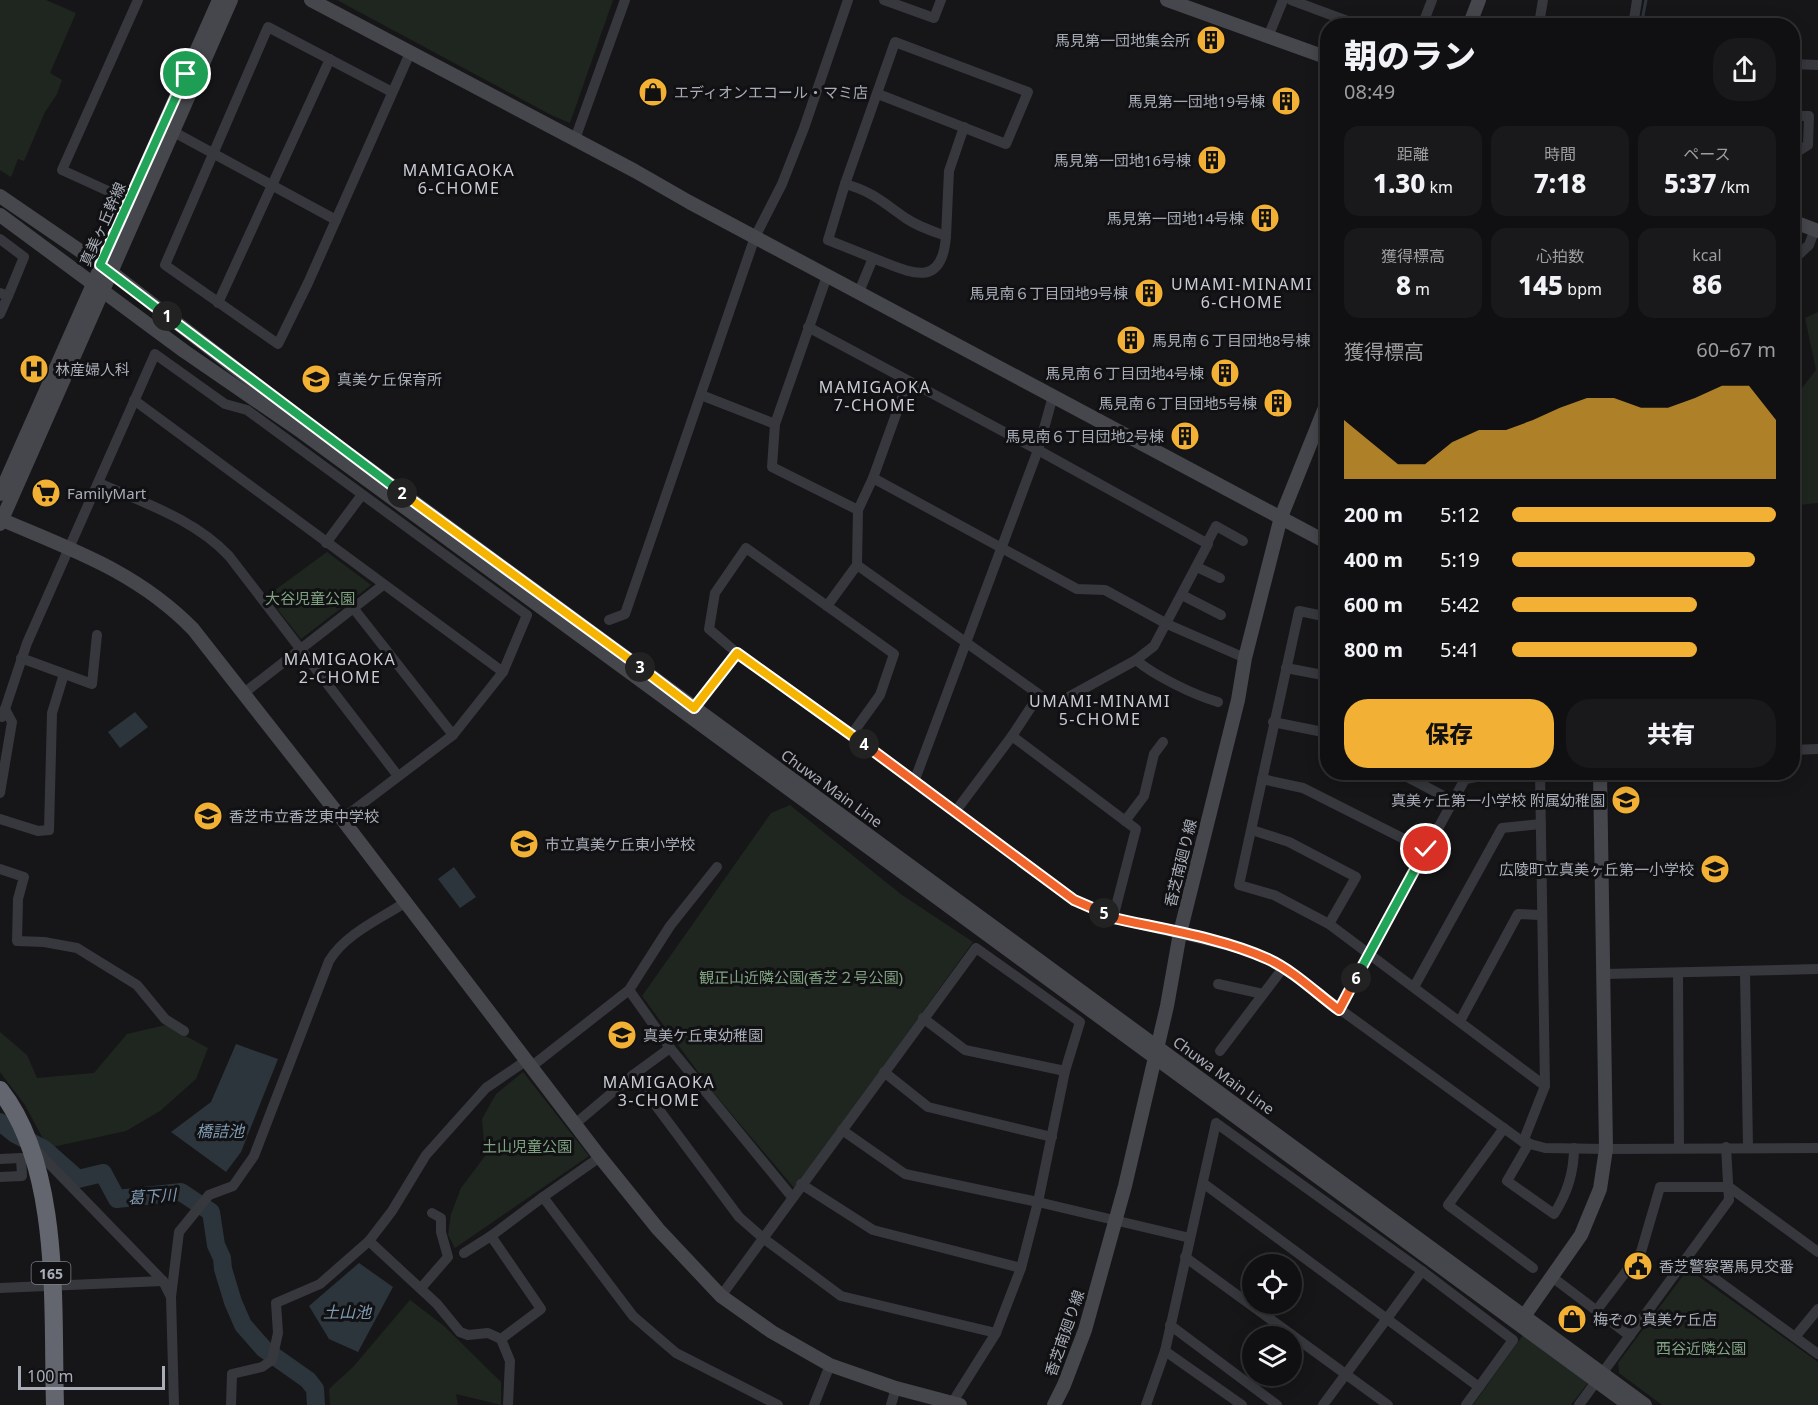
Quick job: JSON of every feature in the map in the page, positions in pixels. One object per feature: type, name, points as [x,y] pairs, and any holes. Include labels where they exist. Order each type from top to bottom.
[{"type":"highway","name":"165","points":[[0,1090],[22,1124],[46,1215],[52,1286],[55,1405]]},
{"type":"street","points":[[130,201],[62,170],[138,0]]},
{"type":"street","name":"真美ヶ丘幹線","points":[[1,521],[98,287],[130,201],[219,0]]},
{"type":"street","name":"真美ヶ丘幹線","points":[[105,268],[172,131],[231,0]]},
{"type":"street","points":[[311,0],[1320,539]]},
{"type":"street","points":[[575,139],[625,0]]},
{"type":"street","points":[[609,620],[625,614],[755,237],[791,162],[848,0]]},
{"type":"street","points":[[884,0],[934,18],[941,0]]},
{"type":"street","points":[[1167,0],[1320,55]]},
{"type":"street","points":[[1268,37],[1283,0]]},
{"type":"street","points":[[1292,0],[1340,18]]},
{"type":"street","points":[[1425,18],[1432,0]]},
{"type":"street","points":[[1472,18],[1479,0]]},
{"type":"street","points":[[1540,18],[1543,0]]},
{"type":"street","points":[[1635,18],[1637,0]]},
{"type":"street","points":[[392,92],[268,27],[165,265],[278,344],[410,53]]},
{"type":"street","points":[[878,94],[964,127],[1006,144],[1028,92],[895,42],[828,240],[914,274],[926,274],[938,267],[945,246],[949,171],[964,127]]},
{"type":"street","points":[[218,303],[330,59]]},
{"type":"street","points":[[1800,64],[1818,64]]},
{"type":"street","points":[[1800,116],[1809,116],[1808,145],[1800,150]]},
{"type":"street","points":[[172,131],[336,220]]},
{"type":"street","points":[[846,184],[879,197],[912,222],[946,236]]},
{"type":"street","name":"Chuwa Main Line","points":[[0,196],[105,268],[310,425],[1155,1052]]},
{"type":"street","name":"Chuwa Main Line","points":[[0,215],[184,351],[302,432],[1155,1052],[1600,1378],[1645,1405]]},
{"type":"street","points":[[1800,224],[1816,230],[1809,245],[1800,253]]},
{"type":"street","points":[[0,239],[24,257],[4,294],[0,314]]},
{"type":"street","points":[[859,292],[873,258]]},
{"type":"street","points":[[827,276],[775,424],[772,467],[858,510]]},
{"type":"street","name":"真美ヶ丘幹線","points":[[0,494],[98,287]]},
{"type":"street","points":[[808,327],[1207,543]]},
{"type":"street","points":[[0,794],[12,722],[3,713],[21,658],[155,354],[225,404],[247,410],[361,496],[527,615],[503,672],[453,735],[342,819]]},
{"type":"street","points":[[826,606],[857,565],[858,510],[873,478],[908,381]]},
{"type":"street","points":[[701,395],[775,424]]},
{"type":"street","points":[[914,782],[1038,450],[1053,396]]},
{"type":"street","points":[[134,400],[503,672]]},
{"type":"street","name":"香芝南廻り線","points":[[1054,1405],[1085,1330],[1115,1220],[1167,1006],[1179,933],[1281,518],[1320,420]]},
{"type":"street","points":[[873,478],[1077,589],[1105,590],[1167,624],[1245,658]]},
{"type":"street","points":[[99,483],[186,522],[217,544],[398,776]]},
{"type":"street","points":[[326,543],[361,496]]},
{"type":"street","points":[[1,521],[70,548],[134,580],[178,614],[244,693],[600,1157],[658,1229],[721,1296],[772,1332],[830,1365],[896,1388],[956,1404],[996,1333],[1021,1268],[1038,1202],[1065,1071],[1080,1022],[976,948],[721,1296]]},
{"type":"street","points":[[857,565],[1054,705],[1136,660],[1154,646],[1197,567],[1216,526],[1243,541]]},
{"type":"street","points":[[852,734],[879,695],[894,654],[746,548],[715,593],[709,629],[737,653],[852,734],[1074,900],[1113,918],[1242,949],[1269,959],[1526,1142],[1545,1148],[1818,1148]]},
{"type":"street","points":[[1197,567],[1220,578]]},
{"type":"street","points":[[244,693],[383,585]]},
{"type":"street","points":[[1182,595],[1221,615]]},
{"type":"street","points":[[354,609],[453,735]]},
{"type":"street","points":[[1320,615],[1299,611],[1239,885],[1274,895],[1329,924],[1545,1086]]},
{"type":"street","points":[[21,658],[92,684],[97,635]]},
{"type":"street","points":[[694,708],[737,653]]},
{"type":"street","points":[[1136,660],[1186,689],[1218,702]]},
{"type":"street","points":[[1286,668],[1320,674]]},
{"type":"street","points":[[0,819],[38,831],[49,830],[52,713],[64,674]]},
{"type":"street","points":[[955,812],[1012,736],[1039,695]]},
{"type":"street","points":[[1273,722],[1320,731]]},
{"type":"street","points":[[1012,736],[1136,829],[1113,918]]},
{"type":"street","points":[[1125,821],[1144,796],[1154,753],[1162,742]]},
{"type":"street","points":[[1800,750],[1818,749]]},
{"type":"street","points":[[1262,779],[1303,788],[1426,849]]},
{"type":"street","points":[[1413,780],[1452,801]]},
{"type":"street","points":[[1339,1010],[1464,780]]},
{"type":"street","points":[[1540,780],[1545,1086],[1526,1142],[1507,1181],[1554,1214],[1563,1201],[1569,1184],[1574,1164],[1574,1148]]},
{"type":"street","points":[[1521,1320],[1581,1235],[1600,1189],[1606,1149],[1600,780]]},
{"type":"street","points":[[1414,987],[1502,828],[1541,824]]},
{"type":"street","points":[[1252,830],[1289,842],[1356,877],[1329,924]]},
{"type":"street","points":[[231,1405],[232,1374],[262,1367],[272,1360],[278,1333],[276,1303],[320,1284],[369,1241],[392,1210],[426,1155],[486,1088],[529,1063],[629,990],[670,926],[717,867]]},
{"type":"street","points":[[0,869],[24,877],[18,899],[17,941],[44,942],[77,948],[137,985],[165,1019],[184,1031]]},
{"type":"street","points":[[174,1405],[171,1297],[179,1232],[209,1195],[232,1186],[254,1156],[335,950],[406,902]]},
{"type":"street","points":[[1460,1021],[1518,914],[1541,915]]},
{"type":"street","points":[[1220,1051],[1283,968]]},
{"type":"street","points":[[1604,974],[1818,969]]},
{"type":"street","points":[[1745,972],[1748,1147]]},
{"type":"street","points":[[1678,974],[1679,1148]]},
{"type":"street","points":[[1218,984],[1263,994]]},
{"type":"street","points":[[629,990],[670,1048],[792,1197]]},
{"type":"street","points":[[923,1018],[965,1050],[1065,1071]]},
{"type":"street","points":[[575,1124],[633,1075],[670,1048]]},
{"type":"street","points":[[884,1072],[928,1107],[1052,1137]]},
{"type":"street","points":[[633,1075],[739,1217],[763,1238],[841,1296],[996,1333]]},
{"type":"street","points":[[1146,1405],[1165,1351],[1216,1123],[1422,1271],[1513,1340],[1466,1405]]},
{"type":"street","points":[[1504,1128],[1448,1205],[1533,1268]]},
{"type":"street","points":[[842,1130],[905,1174],[1038,1202],[1190,1238]]},
{"type":"street","points":[[29,1144],[163,1281],[171,1297]]},
{"type":"street","points":[[1579,1405],[1729,1200],[1726,1147]]},
{"type":"street","points":[[464,1253],[600,1157]]},
{"type":"street","points":[[0,1159],[21,1158],[22,1176],[0,1177]]},
{"type":"street","points":[[1203,1183],[1479,1387]]},
{"type":"street","points":[[801,1184],[873,1230],[1021,1268]]},
{"type":"street","points":[[1596,1311],[1641,1252],[1660,1187],[1729,1187],[1818,1252]]},
{"type":"street","points":[[543,1197],[633,1316],[676,1353],[778,1405]]},
{"type":"street","points":[[421,1288],[448,1257],[441,1232],[441,1218],[432,1213]]},
{"type":"street","points":[[491,1236],[541,1308],[501,1339]]},
{"type":"street","points":[[369,1241],[421,1288],[460,1332],[468,1335],[488,1333],[501,1339],[510,1361],[508,1405]]},
{"type":"street","points":[[1185,1257],[1388,1405]]},
{"type":"street","points":[[1688,1259],[1818,1354]]},
{"type":"street","points":[[1323,1405],[1422,1271]]},
{"type":"street","points":[[1552,1277],[1630,1336]]},
{"type":"street","points":[[0,1288],[163,1281]]},
{"type":"street","points":[[1794,1337],[1818,1309]]},
{"type":"street","points":[[1170,1325],[1277,1405]]},
{"type":"street","points":[[1165,1351],[1242,1405]]},
{"type":"street","points":[[814,1405],[830,1365]]},
{"type":"street","name":"Chuwa Main Line","points":[[1600,1378],[1629,1405]]},
{"type":"street","points":[[891,1405],[896,1388]]},
{"type":"green space","points":[[0,0],[46,0],[76,13],[50,73],[62,80],[57,94],[45,112],[24,161],[18,159],[11,177],[0,170]]},
{"type":"green space","points":[[337,0],[613,0],[570,123]]},
{"type":"green space","points":[[1818,312],[1818,503],[1800,505],[1800,388],[1816,370],[1805,318]]},
{"type":"green space","name":"大谷児童公園","points":[[327,552],[371,585],[301,639],[267,596]]},
{"type":"green space","name":"観正山近隣公園(香芝２号公園)","points":[[790,805],[902,895],[973,942],[795,1189],[712,1091],[642,996],[771,813]]},
{"type":"green space","points":[[165,1025],[208,1048],[196,1079],[160,1111],[126,1131],[48,1148],[25,1105],[0,1072],[0,1032],[27,1055],[37,1078],[94,1073],[127,1034]]},
{"type":"green space","name":"土山児童公園","points":[[523,1072],[589,1156],[455,1248],[448,1235],[451,1214],[461,1188],[485,1156],[482,1119],[496,1094]]},
{"type":"green space","name":"西谷近隣公園","points":[[1688,1269],[1818,1362],[1818,1405],[1662,1405],[1619,1373],[1618,1363]]},
{"type":"green space","points":[[410,1300],[444,1326],[501,1382],[501,1405],[456,1394],[458,1405],[330,1405],[329,1389],[353,1367]]},
{"type":"green space","points":[[1523,1335],[1588,1383],[1571,1405],[1473,1405]]},
{"type":"water","points":[[135,712],[148,727],[120,748],[108,732]]},
{"type":"water","points":[[454,867],[476,897],[460,908],[438,879]]},
{"type":"water","name":"橋詰池","points":[[236,1044],[278,1059],[241,1152],[226,1172],[171,1132],[211,1102]]},
{"type":"water","name":"土山池","points":[[359,1263],[393,1287],[358,1352],[329,1339],[309,1306]]},
{"type":"waterway","points":[[1643,18],[1646,0]]},
{"type":"waterway","name":"葛下川","points":[[0,1122],[15,1134],[44,1149],[78,1179],[103,1173],[117,1199],[181,1192],[211,1212],[216,1245],[222,1258],[233,1302],[243,1325],[264,1349],[308,1380],[315,1389],[316,1405]]},
{"type":"place","name":"馬見第一団地集会所","points":[[1211,40]]},
{"type":"place","name":"エディオンエコール・マミ店","points":[[653,92]]},
{"type":"place","name":"馬見第一団地19号棟","points":[[1286,101]]},
{"type":"place","name":"馬見第一団地16号棟","points":[[1212,160]]},
{"type":"place","name":"馬見第一団地14号棟","points":[[1265,218]]},
{"type":"place","name":"馬見南６丁目団地9号棟","points":[[1149,293]]},
{"type":"place","name":"馬見南６丁目団地8号棟","points":[[1131,340]]},
{"type":"place","name":"林産婦人科","points":[[34,369]]},
{"type":"place","name":"馬見南６丁目団地4号棟","points":[[1225,373]]},
{"type":"place","name":"真美ケ丘保育所","points":[[316,379]]},
{"type":"place","name":"馬見南６丁目団地5号棟","points":[[1278,403]]},
{"type":"place","name":"馬見南６丁目団地2号棟","points":[[1185,436]]},
{"type":"place","name":"FamilyMart","points":[[46,493]]},
{"type":"place","name":"真美ヶ丘第一小学校 附属幼稚園","points":[[1626,800]]},
{"type":"place","name":"香芝市立香芝東中学校","points":[[208,816]]},
{"type":"place","name":"市立真美ケ丘東小学校","points":[[524,844]]},
{"type":"place","name":"広陵町立真美ヶ丘第一小学校","points":[[1715,869]]},
{"type":"place","name":"真美ケ丘東幼稚園","points":[[622,1035]]},
{"type":"place","name":"香芝警察署馬見交番","points":[[1638,1266]]},
{"type":"place","name":"梅ぞの 真美ケ丘店","points":[[1572,1319]]},
{"type":"district","name":"MAMIGAOKA 6-CHOME","points":[[459,179]]},
{"type":"district","name":"UMAMI-MINAMI 6-CHOME","points":[[1242,293]]},
{"type":"district","name":"MAMIGAOKA 7-CHOME","points":[[875,396]]},
{"type":"district","name":"MAMIGAOKA 2-CHOME","points":[[340,668]]},
{"type":"district","name":"UMAMI-MINAMI 5-CHOME","points":[[1100,710]]},
{"type":"district","name":"MAMIGAOKA 3-CHOME","points":[[659,1091]]},
{"type":"route","points":[[186,74],[100,265],[301,418],[694,708],[737,653],[852,734],[1074,900],[1113,918],[1242,949],[1269,959],[1339,1010],[1426,849]]}]
